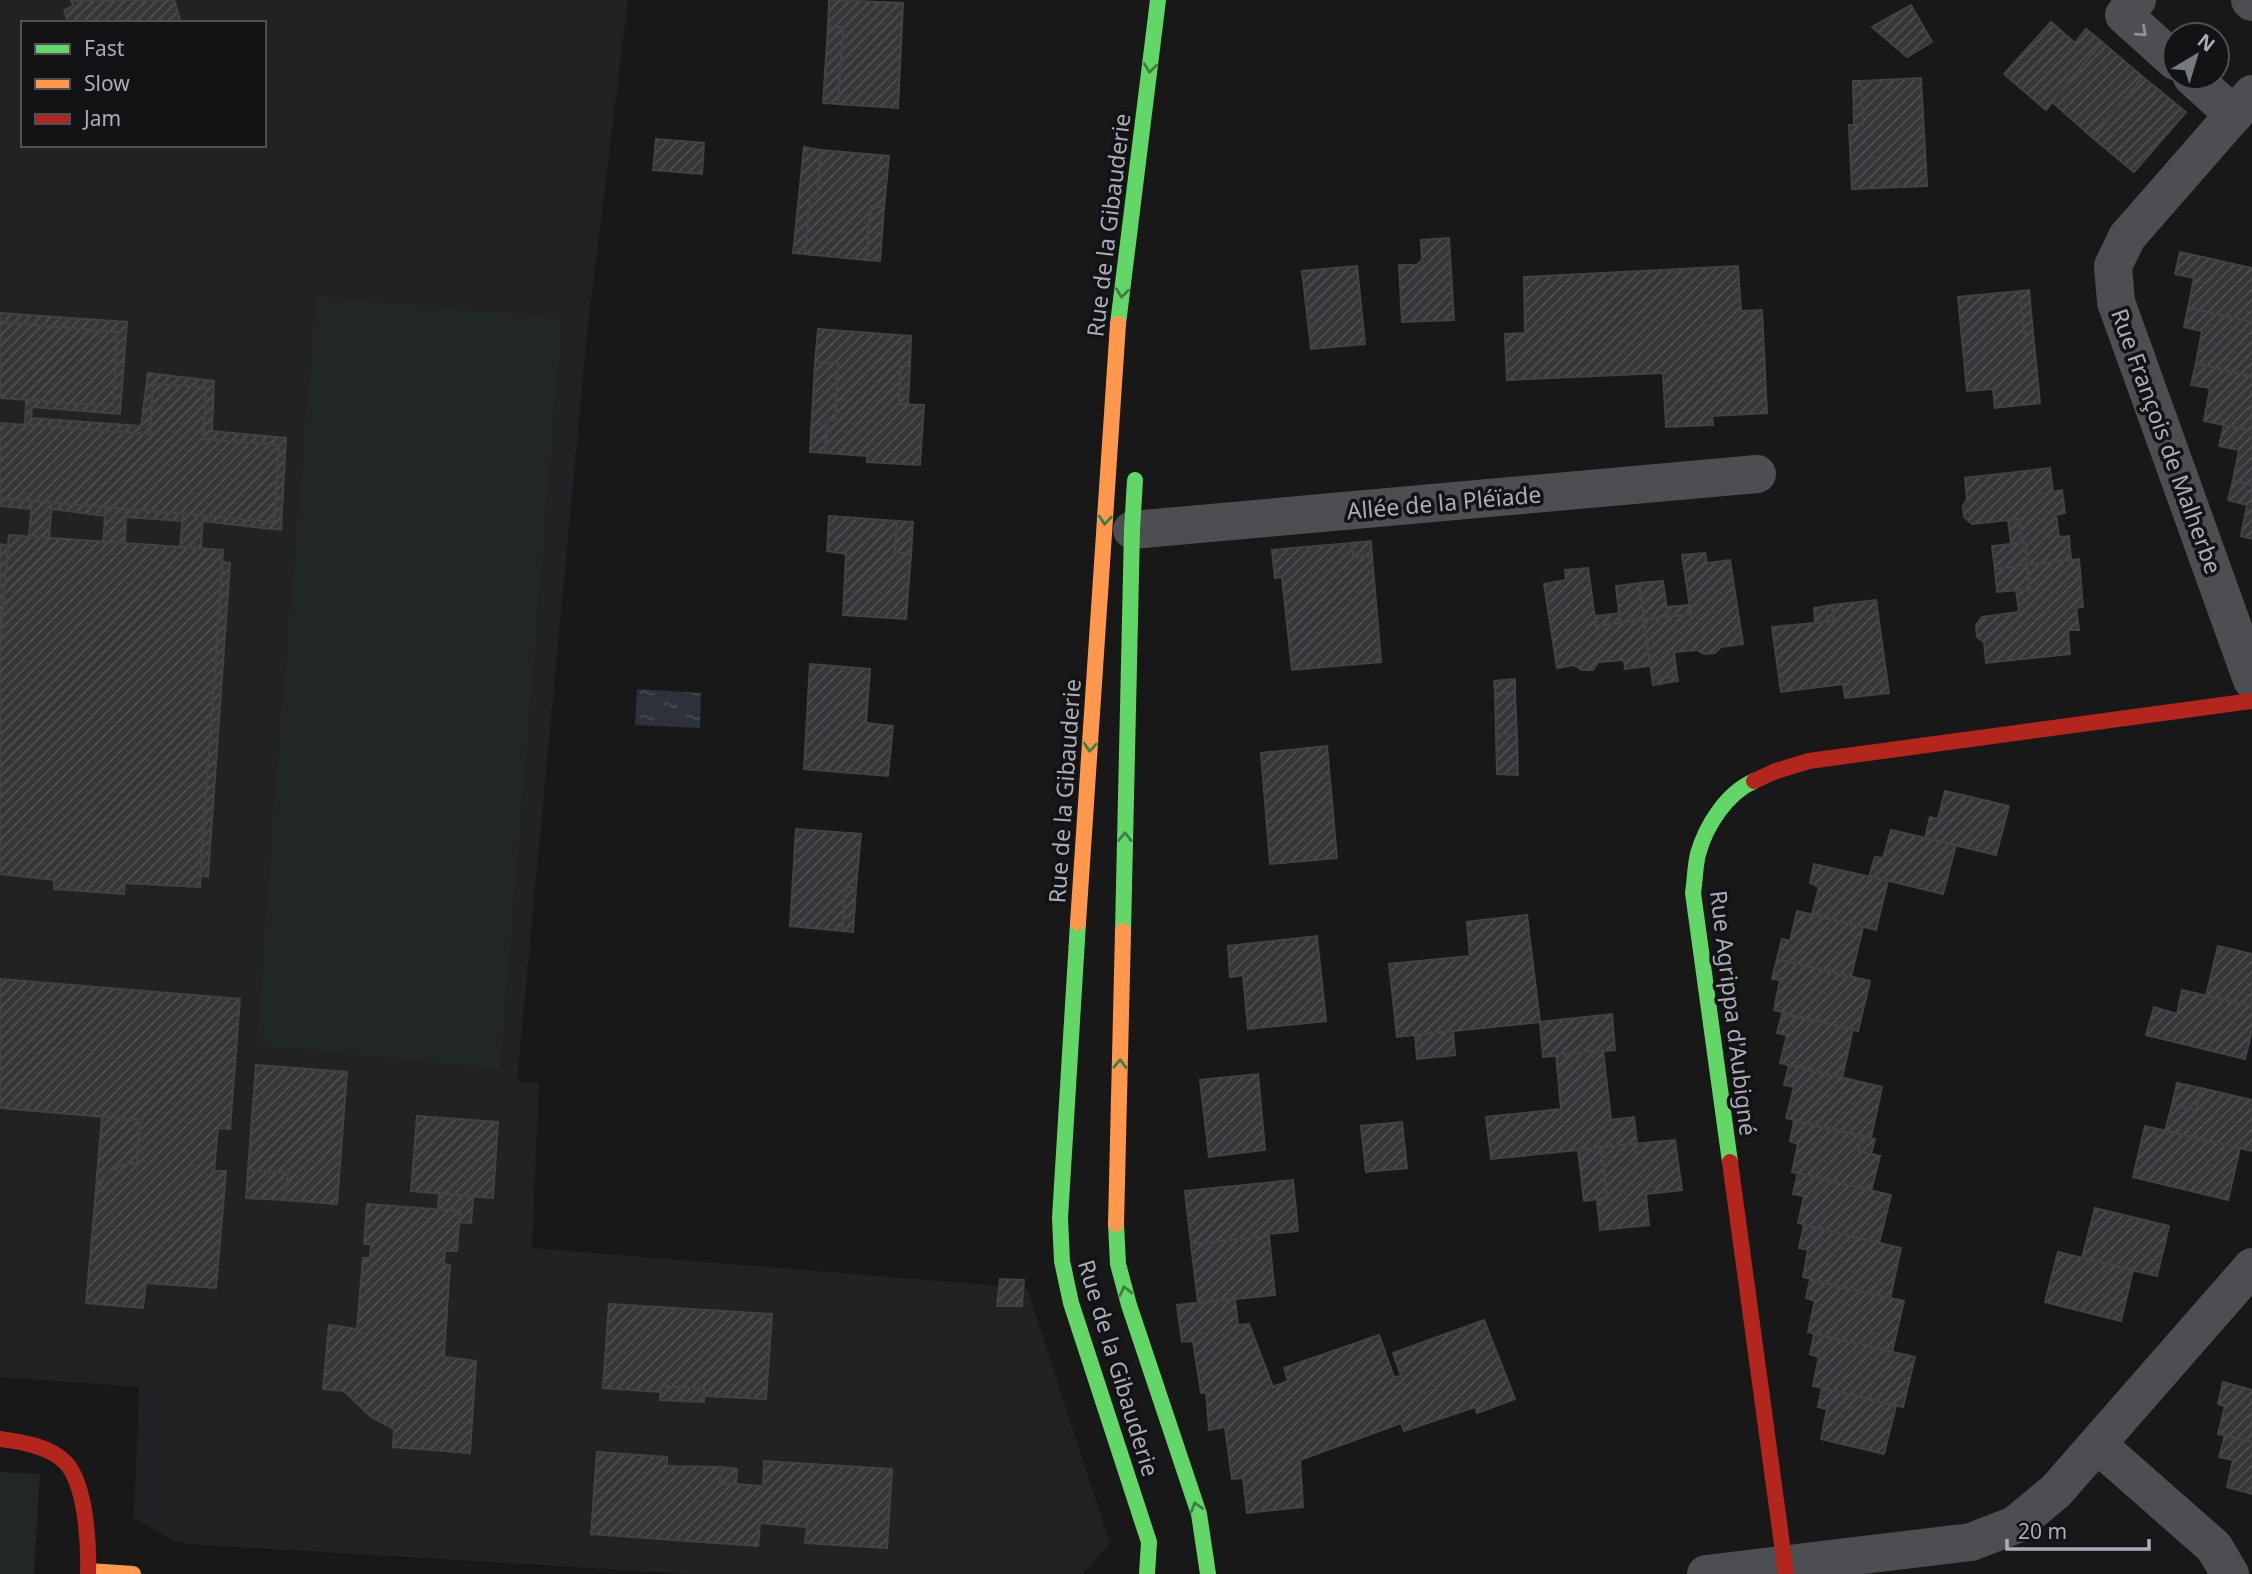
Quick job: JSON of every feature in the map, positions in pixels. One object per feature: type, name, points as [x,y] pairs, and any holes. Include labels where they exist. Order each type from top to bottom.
[{"type":"street","name":"Rue de la Gibauderie","points":[[1147,1574],[1149,1542],[1071,1303],[1062,1261],[1060,1218],[1118,326],[1158,0]]},
{"type":"street","points":[[2137,0],[2124,15],[2161,48]]},
{"type":"street","name":"Rue François de Malherbe","points":[[2218,91],[2243,104],[2127,237],[2113,266],[2116,302],[2252,680]]},
{"type":"street","name":"Rue de la Gibauderie","points":[[1136,463],[1132,530],[1116,1215],[1118,1264],[1129,1305],[1199,1514],[1208,1574]]},
{"type":"street","name":"Allée de la Pléïade","points":[[1132,530],[1757,474]]},
{"type":"street","name":"Rue Agrippa d'Aubigné","points":[[1785,1570],[1693,893],[1698,854],[1716,814],[1742,786],[1776,771],[1809,761],[2252,702]]},
{"type":"street","points":[[1706,1574],[1785,1570],[1971,1542],[2015,1525],[2056,1491],[2252,1267]]},
{"type":"street","points":[[0,1439],[25,1442],[56,1455],[69,1465],[83,1505],[89,1573],[133,1574]]},
{"type":"street","points":[[2098,1445],[2214,1548],[2230,1574]]},
{"type":"shaded area","points":[[0,0],[628,0],[588,324],[517,1081],[539,1083],[532,1248],[1027,1288],[1110,1544],[1082,1574],[690,1574],[188,1544],[172,1540],[134,1518],[139,1387],[0,1377]]},
{"type":"shaded area","points":[[316,296],[562,318],[500,1069],[257,1045]]},
{"type":"shaded area","points":[[0,1472],[40,1474],[34,1574],[0,1574]]},
{"type":"water","points":[[637,689],[701,693],[700,728],[635,725]]},
{"type":"building","points":[[71,0],[174,0],[180,21],[67,21],[64,10],[73,6]]},
{"type":"building","points":[[829,0],[903,3],[898,108],[838,104],[843,27],[828,27]]},
{"type":"building","points":[[1911,5],[1932,42],[1907,57],[1872,27]]},
{"type":"building","points":[[2051,22],[2075,43],[2086,29],[2102,42],[2046,110],[2004,74]]},
{"type":"building","points":[[828,27],[843,27],[838,104],[823,103]]},
{"type":"building","points":[[2102,42],[2143,77],[2093,138],[2052,102]]},
{"type":"building","points":[[2143,77],[2186,112],[2134,172],[2093,138]]},
{"type":"building","points":[[1921,78],[1927,186],[1852,189],[1849,125],[1863,125],[1861,81]]},
{"type":"building","points":[[1853,81],[1861,81],[1863,125],[1854,125]]},
{"type":"building","points":[[656,139],[704,143],[702,174],[653,170]]},
{"type":"building","points":[[804,147],[821,150],[817,198],[810,197],[805,254],[793,253]]},
{"type":"building","points":[[821,150],[889,156],[884,208],[871,206],[866,260],[805,254],[810,197],[817,198]]},
{"type":"building","points":[[871,206],[884,208],[880,261],[866,260]]},
{"type":"building","points":[[1449,238],[1454,320],[1402,322],[1399,265],[1417,265],[1422,260],[1421,240]]},
{"type":"building","points":[[2180,252],[2252,268],[2252,322],[2188,308],[2194,278],[2175,274]]},
{"type":"building","points":[[1357,266],[1365,344],[1311,349],[1302,271]]},
{"type":"building","points":[[1738,266],[1741,311],[1762,310],[1767,413],[1712,416],[1713,425],[1666,427],[1663,373],[1507,380],[1505,334],[1525,333],[1524,277]]},
{"type":"building","points":[[2029,290],[2033,332],[2024,334],[2020,291]]},
{"type":"building","points":[[2020,291],[2024,334],[2033,332],[2040,403],[1995,408],[1993,389],[1967,391],[1958,297]]},
{"type":"building","points":[[2188,308],[2252,322],[2252,377],[2196,363],[2202,331],[2184,327]]},
{"type":"building","points":[[0,313],[127,322],[120,414],[32,407],[31,418],[141,426],[148,373],[214,381],[212,431],[286,438],[281,530],[202,521],[203,515],[274,522],[279,445],[203,439],[206,387],[153,384],[150,434],[25,425],[26,399],[113,406],[117,332],[0,322]]},
{"type":"building","points":[[0,322],[117,332],[113,406],[0,398]]},
{"type":"building","points":[[818,329],[911,336],[910,366],[901,366],[899,404],[924,405],[920,465],[867,462],[867,456],[825,453],[827,420],[835,420],[838,363],[815,362]]},
{"type":"building","points":[[815,362],[838,363],[835,420],[827,420],[825,453],[810,452]]},
{"type":"building","points":[[2196,363],[2252,377],[2252,431],[2204,421],[2210,388],[2191,385]]},
{"type":"building","points":[[901,366],[910,366],[908,404],[899,404]]},
{"type":"building","points":[[153,384],[206,387],[203,439],[279,445],[274,522],[0,498],[0,423],[150,434]]},
{"type":"building","points":[[2224,425],[2252,431],[2252,485],[2233,480],[2239,450],[2219,446]]},
{"type":"building","points":[[2050,468],[2053,492],[2062,490],[2065,513],[2056,515],[2059,537],[2069,536],[2071,560],[2027,565],[2019,519],[1972,524],[1964,517],[1963,506],[1967,499],[1965,478]]},
{"type":"building","points":[[2233,480],[2252,485],[2252,539],[2241,536],[2247,505],[2228,500]]},
{"type":"building","points":[[0,498],[32,501],[31,509],[0,506]]},
{"type":"building","points":[[32,501],[52,503],[49,538],[29,536]]},
{"type":"building","points":[[52,503],[106,507],[106,516],[51,509]]},
{"type":"building","points":[[106,507],[126,509],[125,543],[103,542]]},
{"type":"building","points":[[126,509],[183,514],[183,521],[126,517]]},
{"type":"building","points":[[183,514],[203,515],[201,548],[180,547]]},
{"type":"building","points":[[829,516],[897,521],[895,552],[911,554],[906,619],[843,615],[846,554],[827,551]]},
{"type":"building","points":[[2019,519],[2022,542],[2011,543],[2008,520]]},
{"type":"building","points":[[897,521],[913,522],[911,554],[895,552]]},
{"type":"building","points":[[9,535],[223,550],[200,887],[125,883],[124,894],[54,889],[54,880],[0,874],[0,647]]},
{"type":"building","points":[[1371,541],[1372,556],[1353,557],[1351,543]]},
{"type":"building","points":[[2025,542],[2027,565],[1995,569],[1992,546]]},
{"type":"building","points":[[1351,543],[1353,557],[1372,556],[1381,662],[1292,670],[1282,577],[1275,578],[1272,550]]},
{"type":"building","points":[[0,544],[8,546],[0,647]]},
{"type":"building","points":[[1705,553],[1707,563],[1730,560],[1743,644],[1721,647],[1715,653],[1704,654],[1697,650],[1674,652],[1677,676],[1652,679],[1644,619],[1691,614],[1682,555]]},
{"type":"building","points":[[2079,559],[2083,607],[2076,608],[2079,630],[2068,630],[2070,654],[1986,663],[1984,642],[1977,637],[1976,625],[1982,617],[2019,612],[2016,590],[2030,589],[2027,565]]},
{"type":"building","points":[[223,562],[230,563],[208,877],[200,876]]},
{"type":"building","points":[[2027,565],[2030,589],[1997,592],[1995,569]]},
{"type":"building","points":[[1588,568],[1596,626],[1644,619],[1650,666],[1625,669],[1624,660],[1598,662],[1593,670],[1582,670],[1574,665],[1557,668],[1544,584],[1566,580],[1565,570]]},
{"type":"building","points":[[1663,581],[1668,617],[1644,619],[1639,583]]},
{"type":"building","points":[[1639,583],[1644,619],[1620,623],[1616,586]]},
{"type":"building","points":[[1876,600],[1889,693],[1845,698],[1843,684],[1781,692],[1772,627],[1834,621],[1832,605]]},
{"type":"building","points":[[1689,605],[1691,614],[1668,617],[1666,607]]},
{"type":"building","points":[[1832,605],[1834,621],[1815,623],[1814,608]]},
{"type":"building","points":[[1619,613],[1620,623],[1596,626],[1595,616]]},
{"type":"building","points":[[810,664],[870,669],[866,723],[893,726],[888,776],[804,769]]},
{"type":"building","points":[[1677,676],[1678,681],[1653,685],[1652,679]]},
{"type":"building","points":[[1515,679],[1515,693],[1495,693],[1494,681]]},
{"type":"building","points":[[1495,693],[1515,693],[1517,735],[1496,734]]},
{"type":"building","points":[[1496,734],[1517,735],[1518,775],[1497,774]]},
{"type":"building","points":[[1327,746],[1337,858],[1270,864],[1261,753]]},
{"type":"building","points":[[1945,791],[2009,806],[1996,855],[1925,838],[1930,817],[1938,819]]},
{"type":"building","points":[[796,829],[861,834],[856,888],[846,887],[842,931],[790,926]]},
{"type":"building","points":[[1891,830],[1956,845],[1943,894],[1869,876],[1875,857],[1883,858]]},
{"type":"building","points":[[1814,864],[1888,881],[1876,930],[1812,914],[1819,887],[1810,883]]},
{"type":"building","points":[[846,887],[856,888],[853,932],[842,931]]},
{"type":"building","points":[[1797,911],[1863,927],[1851,977],[1777,959],[1782,939],[1790,941]]},
{"type":"building","points":[[1527,915],[1540,1022],[1397,1037],[1389,964],[1470,956],[1467,922]]},
{"type":"building","points":[[1317,936],[1326,1021],[1248,1029],[1243,975],[1230,977],[1228,946]]},
{"type":"building","points":[[2218,946],[2252,954],[2252,1006],[2206,996]]},
{"type":"building","points":[[1777,959],[1870,981],[1858,1031],[1774,1010],[1780,980],[1772,979]]},
{"type":"building","points":[[0,979],[240,999],[230,1129],[218,1128],[214,1171],[226,1171],[216,1288],[146,1283],[143,1308],[86,1303],[96,1192],[107,1173],[124,1164],[137,1163],[140,1120],[0,1108]]},
{"type":"building","points":[[2182,990],[2252,1006],[2252,1030],[2245,1059],[2146,1035],[2154,1007],[2177,1014]]},
{"type":"building","points":[[1612,1014],[1615,1050],[1543,1057],[1540,1022]]},
{"type":"building","points":[[1782,1014],[1853,1029],[1842,1078],[1780,1063],[1787,1035],[1777,1033]]},
{"type":"building","points":[[1453,1031],[1455,1055],[1417,1059],[1415,1035]]},
{"type":"building","points":[[1603,1050],[1611,1120],[1634,1117],[1637,1144],[1491,1159],[1486,1117],[1561,1109],[1556,1055]]},
{"type":"building","points":[[256,1065],[347,1072],[337,1204],[285,1200],[288,1173],[248,1170]]},
{"type":"building","points":[[1789,1065],[1882,1087],[1871,1138],[1786,1118],[1794,1087],[1784,1085]]},
{"type":"building","points":[[1258,1074],[1265,1150],[1209,1157],[1200,1080]]},
{"type":"building","points":[[2177,1083],[2201,1088],[2196,1110],[2172,1105]]},
{"type":"building","points":[[2201,1088],[2252,1100],[2252,1151],[2165,1131],[2172,1105],[2196,1110]]},
{"type":"building","points":[[102,1116],[140,1120],[137,1163],[124,1164],[107,1173],[99,1185],[95,1199]]},
{"type":"building","points":[[417,1116],[498,1122],[493,1198],[411,1191]]},
{"type":"building","points":[[1794,1121],[1862,1136],[1859,1151],[1880,1156],[1871,1191],[1792,1172],[1798,1144],[1790,1141]]},
{"type":"building","points":[[1402,1122],[1407,1168],[1366,1172],[1361,1126]]},
{"type":"building","points":[[2145,1126],[2240,1148],[2228,1200],[2133,1177]]},
{"type":"building","points":[[1862,1136],[1875,1139],[1871,1154],[1859,1151]]},
{"type":"building","points":[[1675,1140],[1682,1190],[1646,1194],[1649,1225],[1600,1230],[1597,1200],[1607,1198],[1601,1147]]},
{"type":"building","points":[[1601,1147],[1607,1198],[1584,1201],[1578,1150]]},
{"type":"building","points":[[248,1170],[288,1173],[285,1200],[246,1198]]},
{"type":"building","points":[[1798,1173],[1891,1195],[1879,1243],[1798,1223],[1804,1196],[1793,1194]]},
{"type":"building","points":[[1293,1180],[1298,1231],[1191,1244],[1185,1191]]},
{"type":"building","points":[[439,1193],[473,1197],[471,1223],[458,1222],[460,1211],[438,1209]]},
{"type":"building","points":[[367,1204],[460,1211],[457,1251],[445,1251],[444,1264],[450,1265],[444,1357],[476,1361],[470,1453],[393,1447],[394,1429],[371,1417],[344,1391],[323,1389],[329,1325],[357,1329],[363,1258],[370,1258],[371,1244],[364,1244]]},
{"type":"building","points":[[2095,1208],[2169,1226],[2157,1276],[2082,1258]]},
{"type":"building","points":[[1804,1225],[1901,1248],[1890,1299],[1803,1277],[1808,1250],[1799,1248]]},
{"type":"building","points":[[1269,1236],[1275,1295],[1198,1303],[1191,1244]]},
{"type":"building","points":[[2058,1252],[2133,1270],[2121,1321],[2045,1302]]},
{"type":"building","points":[[1000,1279],[1024,1280],[1022,1306],[997,1306]]},
{"type":"building","points":[[1810,1280],[1904,1301],[1892,1352],[1808,1332],[1815,1301],[1806,1298]]},
{"type":"building","points":[[1235,1299],[1238,1325],[1249,1324],[1273,1387],[1288,1381],[1284,1368],[1379,1335],[1394,1377],[1401,1376],[1393,1353],[1484,1320],[1515,1399],[1477,1413],[1475,1407],[1404,1431],[1401,1423],[1300,1460],[1303,1507],[1247,1513],[1243,1478],[1232,1479],[1225,1427],[1209,1430],[1206,1392],[1201,1393],[1193,1341],[1182,1342],[1177,1305]]},
{"type":"building","points":[[609,1304],[772,1314],[766,1399],[705,1396],[704,1389],[661,1386],[660,1392],[603,1388]]},
{"type":"building","points":[[1814,1334],[1915,1357],[1903,1407],[1813,1386],[1819,1357],[1810,1354]]},
{"type":"building","points":[[2223,1382],[2252,1390],[2252,1442],[2218,1434],[2225,1406],[2218,1404]]},
{"type":"building","points":[[661,1386],[704,1389],[704,1402],[660,1400]]},
{"type":"building","points":[[1822,1388],[1896,1406],[1884,1454],[1821,1439],[1827,1409],[1818,1407]]},
{"type":"building","points":[[2225,1435],[2252,1442],[2252,1494],[2227,1487],[2233,1460],[2219,1457]]},
{"type":"building","points":[[597,1452],[667,1457],[667,1466],[721,1467],[720,1483],[763,1486],[764,1461],[892,1469],[887,1548],[805,1543],[807,1527],[760,1523],[758,1546],[591,1534]]},
{"type":"building","points":[[721,1467],[737,1469],[736,1484],[720,1483]]},
{"type":"traffic: fast","points":[[1118,324],[1158,0]]},
{"type":"traffic: fast","points":[[1123,931],[1135,480]]},
{"type":"traffic: fast","points":[[1730,1162],[1693,893],[1696,863],[1706,832],[1735,793],[1754,781]]},
{"type":"traffic: fast","points":[[1078,923],[1060,1218],[1062,1261],[1071,1303],[1149,1542],[1147,1574]]},
{"type":"traffic: fast","points":[[1116,1224],[1118,1264],[1129,1305],[1199,1514],[1208,1574]]},
{"type":"traffic: slow","points":[[1078,923],[1118,324]]},
{"type":"traffic: slow","points":[[1116,1224],[1123,931]]},
{"type":"traffic: slow","points":[[89,1571],[133,1574]]},
{"type":"traffic: jam","points":[[1754,781],[1809,761],[2252,701]]},
{"type":"traffic: jam","points":[[1730,1162],[1786,1574]]},
{"type":"traffic: jam","points":[[0,1439],[26,1443],[52,1452],[66,1463],[73,1473],[85,1516],[88,1574]]}]
